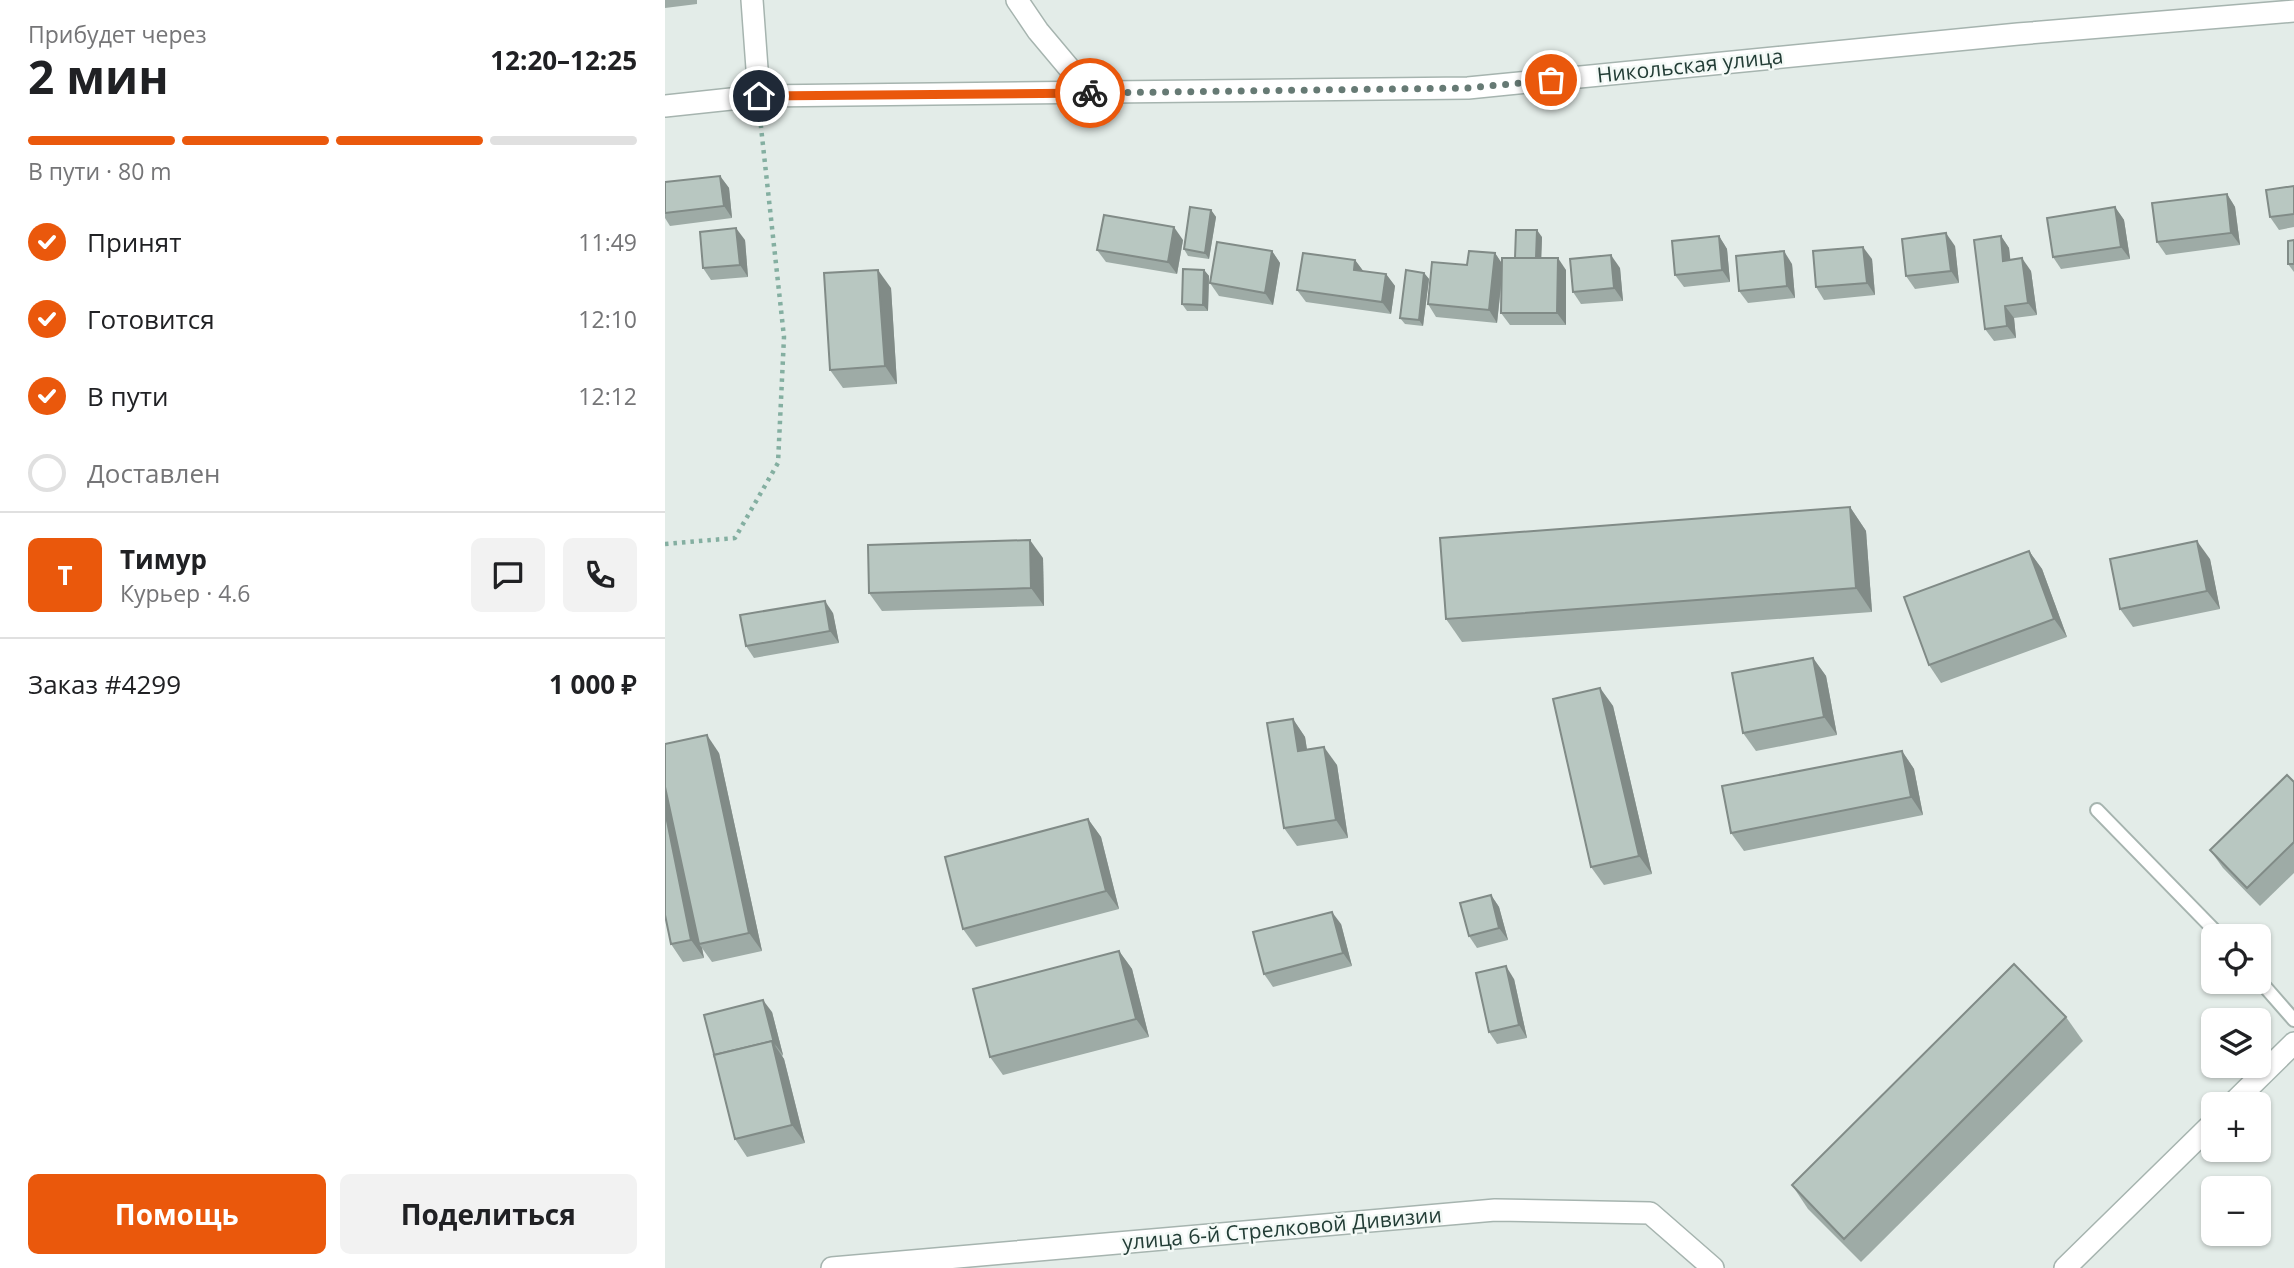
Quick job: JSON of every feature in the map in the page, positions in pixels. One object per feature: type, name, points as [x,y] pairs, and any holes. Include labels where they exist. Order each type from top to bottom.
[{"type":"street","points":[[752,0],[759,96]]},
{"type":"street","points":[[1017,0],[1038,32],[1090,93]]},
{"type":"street","name":"Никольская улица","points":[[665,107],[759,96],[1468,88],[2018,34],[2294,11]]},
{"type":"street","points":[[2244,1092],[2294,1043]]},
{"type":"street","points":[[2065,1268],[2201,1135]]},
{"type":"street","name":"улица 6-й Стрелковой Дивизии","points":[[832,1268],[1495,1210],[1650,1213],[1713,1268]]},
{"type":"lane","points":[[2097,810],[2208,924]]},
{"type":"lane","points":[[2271,994],[2294,1020]]},
{"type":"path","points":[[665,544],[736,538],[778,463],[784,337],[759,96]]},
{"type":"building","points":[[720,176],[724,206],[665,213],[665,182]]},
{"type":"building","points":[[2294,186],[2294,214],[2270,217],[2266,190]]},
{"type":"building","points":[[2227,194],[2231,233],[2157,242],[2152,203]]},
{"type":"building","points":[[1190,207],[1211,210],[1205,253],[1184,249]]},
{"type":"building","points":[[2115,207],[2121,247],[2053,257],[2047,218]]},
{"type":"building","points":[[1104,215],[1174,227],[1168,262],[1097,250]]},
{"type":"building","points":[[736,228],[740,265],[703,268],[700,232]]},
{"type":"building","points":[[1516,230],[1537,230],[1536,258],[1515,258]]},
{"type":"building","points":[[1946,233],[1951,271],[1906,276],[1902,239]]},
{"type":"building","points":[[1719,236],[1722,270],[1675,275],[1672,241]]},
{"type":"building","points":[[2001,236],[2003,261],[2022,258],[2028,303],[2005,306],[2007,326],[1985,329],[1974,240]]},
{"type":"building","points":[[2294,240],[2294,264],[2288,264],[2288,241]]},
{"type":"building","points":[[1217,242],[1272,251],[1265,293],[1210,283]]},
{"type":"building","points":[[1863,247],[1867,283],[1816,287],[1813,251]]},
{"type":"building","points":[[1469,251],[1495,253],[1489,310],[1428,304],[1432,262],[1467,265]]},
{"type":"building","points":[[1784,251],[1787,286],[1739,291],[1736,256]]},
{"type":"building","points":[[1303,253],[1355,260],[1354,270],[1386,274],[1382,302],[1297,290]]},
{"type":"building","points":[[1611,255],[1614,288],[1573,292],[1570,259]]},
{"type":"building","points":[[1502,258],[1558,258],[1557,313],[1501,313]]},
{"type":"building","points":[[1183,269],[1204,270],[1203,305],[1182,304]]},
{"type":"building","points":[[878,270],[885,366],[830,370],[824,273]]},
{"type":"building","points":[[1406,270],[1424,273],[1419,320],[1400,318]]},
{"type":"building","points":[[1850,507],[1856,588],[1446,619],[1440,538]]},
{"type":"building","points":[[1030,540],[1031,588],[869,593],[868,545]]},
{"type":"building","points":[[2197,541],[2207,591],[2120,609],[2110,559]]},
{"type":"building","points":[[2029,551],[2054,619],[1929,665],[1904,597]]},
{"type":"building","points":[[825,601],[830,631],[746,646],[740,615]]},
{"type":"building","points":[[1813,658],[1824,717],[1743,733],[1732,673]]},
{"type":"building","points":[[1600,688],[1639,856],[1591,867],[1553,699]]},
{"type":"building","points":[[1293,719],[1298,751],[1324,747],[1336,820],[1284,828],[1267,723]]},
{"type":"building","points":[[707,735],[749,933],[699,944],[665,787],[665,744]]},
{"type":"building","points":[[1902,751],[1911,797],[1731,833],[1722,786]]},
{"type":"building","points":[[2287,775],[2294,782],[2294,842],[2247,888],[2210,850]]},
{"type":"building","points":[[665,811],[691,940],[671,944],[665,915]]},
{"type":"building","points":[[1088,819],[1106,891],[963,929],[945,857]]},
{"type":"building","points":[[1491,895],[1499,928],[1469,936],[1460,903]]},
{"type":"building","points":[[1332,912],[1343,953],[1264,974],[1253,932]]},
{"type":"building","points":[[1119,951],[1136,1019],[990,1057],[973,989]]},
{"type":"building","points":[[2014,964],[2066,1017],[1844,1239],[1792,1185]]},
{"type":"building","points":[[1506,966],[1519,1025],[1489,1032],[1476,973]]},
{"type":"building","points":[[763,1000],[774,1043],[772,1041],[714,1055],[704,1015]]},
{"type":"building","points":[[772,1041],[792,1125],[735,1139],[714,1055]]},
{"type":"way so far","points":[[1090,93],[1468,88],[1551,80]]},
{"type":"route","points":[[759,96],[1090,93]]}]
